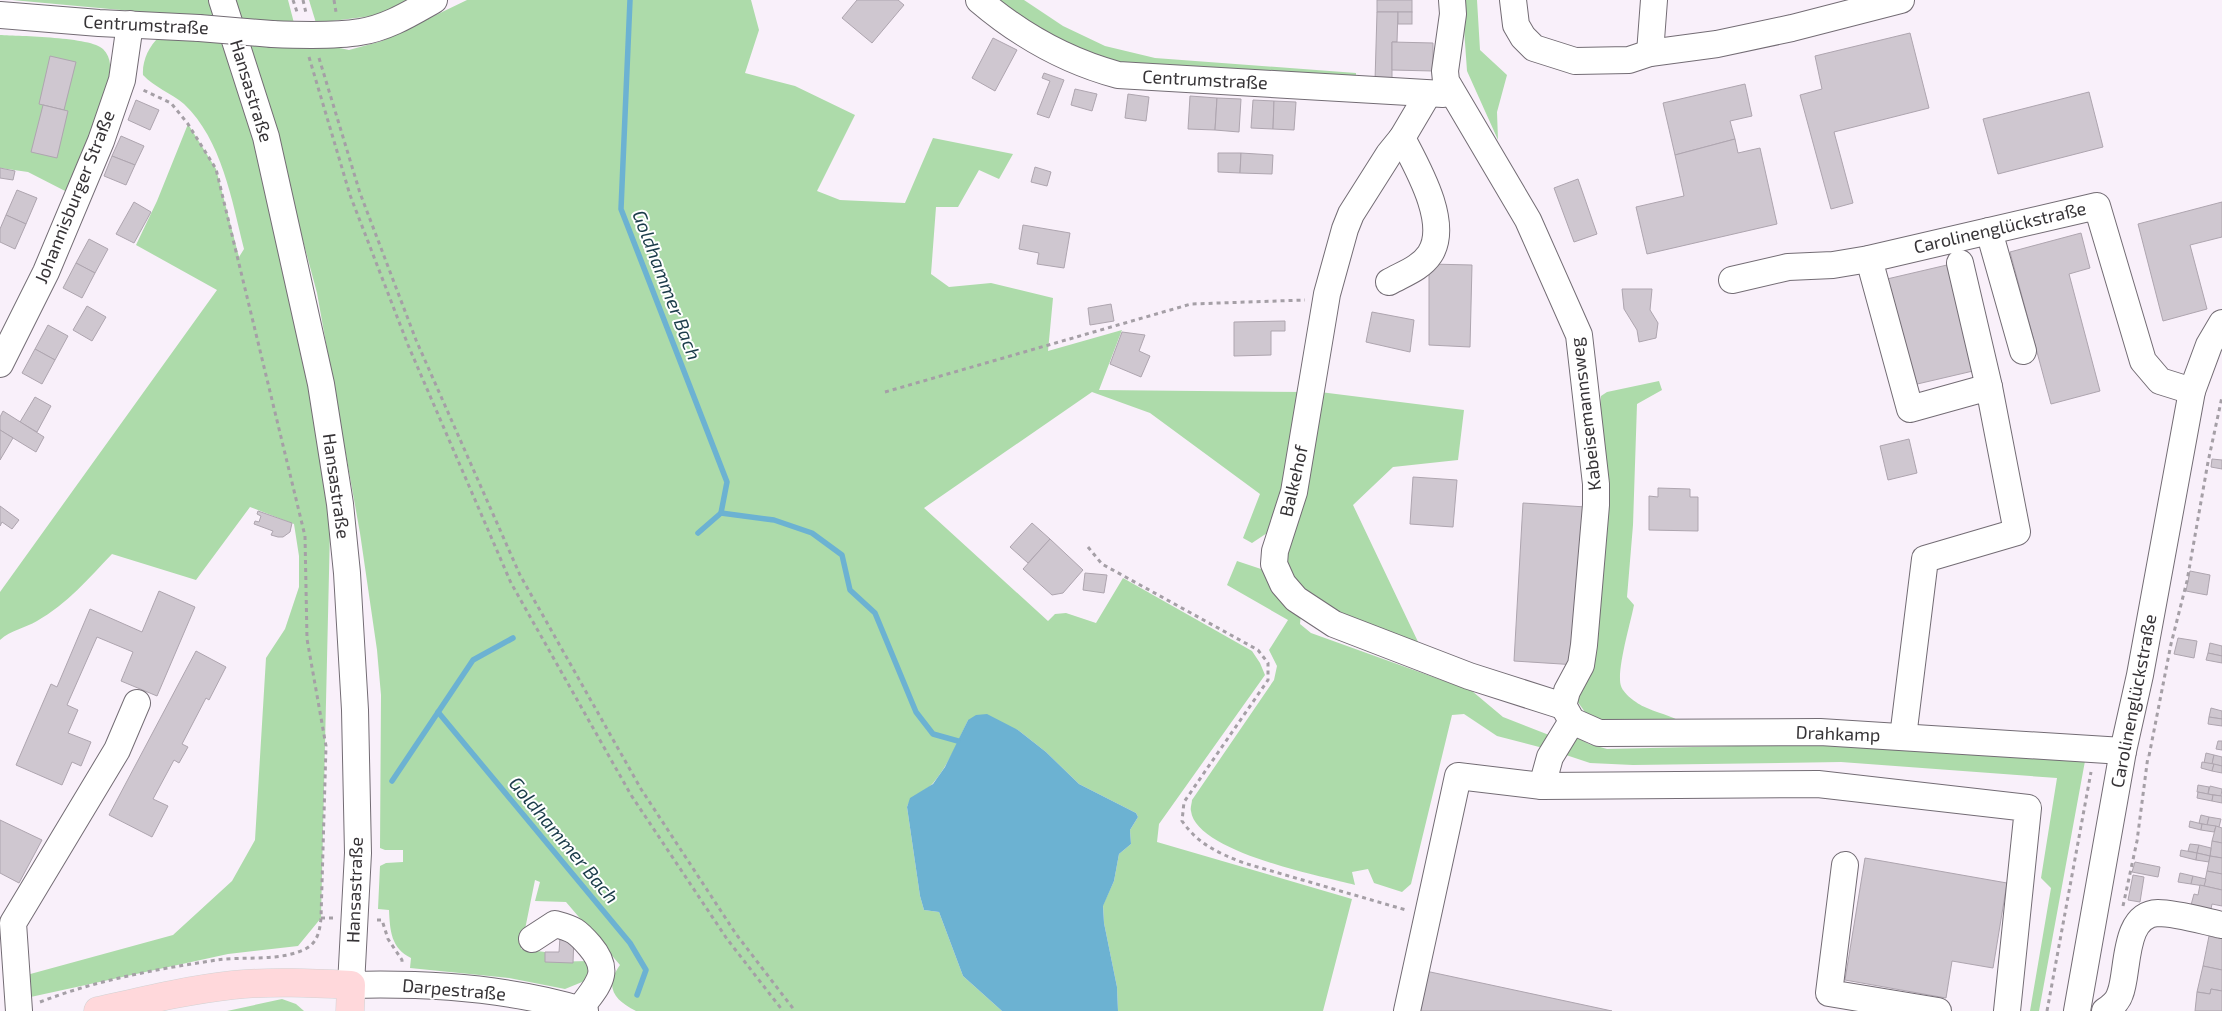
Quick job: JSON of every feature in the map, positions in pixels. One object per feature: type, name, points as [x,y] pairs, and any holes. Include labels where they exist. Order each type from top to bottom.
[{"type":"main road","points":[[98,1011],[177,993],[233,985],[287,982],[350,998]]},
{"type":"street","name":"Hansastraße","points":[[222,0],[266,137],[321,384],[340,504],[347,573],[355,710],[358,852],[350,998]]},
{"type":"street","name":"Centrumstraße","points":[[0,15],[272,34],[308,34],[360,32],[380,27],[434,0]]},
{"type":"street","name":"Centrumstraße","points":[[979,0],[1022,33],[1068,59],[1118,75],[1439,93]]},
{"type":"street","name":"Kabeisemannsweg","points":[[1452,0],[1453,14],[1445,72],[1439,93],[1528,220],[1579,336],[1596,484],[1596,505],[1582,658],[1568,713],[1550,757],[1542,786]]},
{"type":"street","points":[[1513,0],[1516,24],[1523,37],[1534,48],[1575,61],[1629,60],[1650,52],[1717,44],[1792,28],[1901,0]]},
{"type":"street","points":[[1650,52],[1654,0]]},
{"type":"street","name":"Johannisburger Straße","points":[[0,364],[42,280],[77,201],[122,80],[130,24]]},
{"type":"street","name":"Balkehof","points":[[1439,93],[1389,154],[1351,214],[1345,228],[1326,294],[1294,492],[1275,551],[1274,564],[1283,584],[1296,599],[1334,624],[1568,713]]},
{"type":"street","points":[[1389,282],[1419,266],[1430,254],[1436,240],[1437,217],[1402,138]]},
{"type":"street","name":"Carolinenglückstraße","points":[[1732,280],[1788,267],[1833,265],[1869,259],[2097,206],[2143,361],[2160,381],[2192,391]]},
{"type":"street","points":[[1989,231],[2022,351]]},
{"type":"street","points":[[1869,259],[1910,409],[1989,387]]},
{"type":"street","points":[[1903,737],[1925,559],[2017,532],[1989,387],[1960,263]]},
{"type":"street","name":"Carolinenglückstraße","points":[[2077,1011],[2123,751],[2140,675],[2192,391],[2209,345],[2222,323]]},
{"type":"street","points":[[19,1011],[13,923],[117,750],[137,702]]},
{"type":"street","name":"Drahkamp","points":[[1568,713],[1599,733],[1820,732],[2123,751]]},
{"type":"street","points":[[1407,1011],[1458,776],[1542,786],[1818,784],[2028,808],[2007,1011]]},
{"type":"street","points":[[1845,865],[1830,993],[1938,1011]]},
{"type":"street","points":[[2105,1011],[2112,1007],[2120,995],[2131,936],[2144,918],[2157,913],[2222,925]]},
{"type":"street","points":[[532,939],[555,924],[576,930],[600,958],[602,965],[598,982],[582,1010]]},
{"type":"street","name":"Darpestraße","points":[[350,998],[399,984],[483,991],[534,998],[582,1010]]},
{"type":"path","points":[[293,0],[308,34],[360,192],[416,340],[520,575],[641,788],[736,934],[795,1011]]},
{"type":"path","points":[[308,34],[350,195],[408,345],[511,583],[631,794],[727,939],[783,1011]]},
{"type":"path","points":[[122,80],[170,104],[188,124],[216,169],[239,257],[305,536],[307,639],[326,746],[321,918]]},
{"type":"path","points":[[885,392],[1191,304],[1312,300],[1326,294]]},
{"type":"path","points":[[2149,756],[2171,644],[2187,581],[2208,462],[2222,397]]},
{"type":"path","points":[[1088,547],[1102,564],[1258,650],[1268,663],[1268,680],[1184,802],[1182,821],[1191,834],[1202,843],[1222,854],[1244,862],[1428,916]]},
{"type":"path","points":[[2047,1011],[2095,749]]},
{"type":"path","points":[[355,918],[382,920],[388,939],[402,960],[399,984]]},
{"type":"green space","points":[[12,0],[212,0],[219,19]]},
{"type":"green space","points":[[234,0],[288,0],[294,23],[242,22]]},
{"type":"green space","points":[[309,0],[415,0],[388,14],[316,23]]},
{"type":"green space","points":[[467,0],[751,0],[759,30],[745,73],[795,86],[855,115],[817,191],[840,200],[905,203],[933,138],[1013,154],[999,179],[979,170],[958,207],[936,207],[931,274],[949,287],[991,283],[1053,298],[1048,351],[1122,330],[1099,390],[1304,392],[1273,529],[1252,543],[1243,538],[1260,494],[1150,413],[1092,392],[924,508],[1048,621],[1055,614],[1066,613],[1096,623],[1123,578],[1252,651],[1265,675],[1159,824],[1157,842],[1352,899],[1323,1011],[1118,1011],[1117,987],[1104,923],[1103,905],[1114,881],[1119,854],[1131,844],[1130,830],[1138,817],[1136,813],[1079,784],[1046,752],[1018,730],[968,720],[944,768],[930,786],[915,796],[907,807],[920,896],[924,910],[939,912],[963,976],[1002,1011],[636,1011],[622,1002],[614,992],[613,980],[620,965],[566,902],[535,901],[540,882],[535,880],[521,949],[545,952],[545,962],[589,961],[593,968],[587,980],[565,989],[509,978],[410,968],[411,958],[399,949],[393,938],[389,910],[378,909],[380,866],[386,863],[403,862],[403,850],[385,850],[380,848],[381,695],[377,650],[360,533],[317,293],[250,43],[330,46],[349,50],[382,41]]},
{"type":"green space","points":[[990,0],[1024,0],[1063,26],[1105,46],[1155,58],[1356,73],[1356,84],[1105,64],[1058,45]]},
{"type":"green space","points":[[1462,0],[1477,0],[1480,50],[1507,75],[1497,112],[1498,140],[1467,71]]},
{"type":"green space","points":[[0,35],[85,42],[103,49],[108,56],[110,68],[108,81],[69,193],[28,172],[0,168]]},
{"type":"green space","points":[[159,37],[225,42],[261,165],[314,408],[330,530],[321,918],[298,946],[228,954],[26,998],[23,976],[173,935],[232,881],[255,840],[266,658],[285,629],[299,587],[299,556],[294,524],[250,507],[196,580],[112,554],[58,607],[37,621],[0,640],[0,592],[217,290],[136,245],[157,201],[188,124],[216,169],[239,257],[244,249],[224,172],[208,135],[184,104],[143,75],[147,54]]},
{"type":"green space","points":[[1659,381],[1662,390],[1637,404],[1633,525],[1627,597],[1634,605],[1622,658],[1620,679],[1623,689],[1636,702],[1674,718],[1689,728],[1590,719],[1577,701],[1601,396],[1607,392]]},
{"type":"green space","points":[[1320,392],[1464,410],[1458,460],[1393,467],[1353,505],[1420,646],[1358,627],[1303,590],[1284,562]]},
{"type":"green space","points":[[1237,561],[1261,569],[1301,613],[1300,624],[1311,633],[1472,691],[1503,717],[1549,735],[1543,748],[1497,736],[1464,714],[1452,715],[1411,884],[1402,892],[1374,883],[1368,869],[1352,872],[1355,885],[1262,860],[1214,839],[1198,826],[1191,811],[1192,800],[1274,680],[1277,666],[1269,650],[1288,620],[1227,585]]},
{"type":"green space","points":[[1572,735],[1589,744],[1607,749],[1828,744],[2085,761],[2039,1011],[2030,1011],[2051,888],[2041,878],[2057,778],[1841,762],[1633,765],[1590,763],[1563,754]]},
{"type":"green space","points":[[282,999],[296,1004],[304,1011],[227,1011]]},
{"type":"water","points":[[987,714],[1018,730],[1046,752],[1079,784],[1136,813],[1138,817],[1130,830],[1131,844],[1119,854],[1114,881],[1103,906],[1104,923],[1117,987],[1118,1011],[1002,1011],[963,976],[939,912],[924,910],[920,896],[907,807],[910,798],[933,784],[945,767],[968,720],[976,715]]},
{"type":"building","points":[[857,0],[898,0],[904,5],[872,43],[842,18]]},
{"type":"building","points":[[1377,0],[1412,0],[1412,12],[1377,12]]},
{"type":"building","points":[[1377,12],[1398,12],[1397,42],[1392,42],[1392,81],[1375,81]]},
{"type":"building","points":[[1398,12],[1412,12],[1412,24],[1398,24]]},
{"type":"building","points":[[1910,33],[1929,108],[1834,132],[1853,203],[1831,209],[1800,95],[1822,89],[1815,56]]},
{"type":"building","points":[[993,38],[1017,50],[995,91],[972,78]]},
{"type":"building","points":[[1392,42],[1433,43],[1433,71],[1392,70]]},
{"type":"building","points":[[50,56],[76,62],[64,110],[39,104]]},
{"type":"building","points":[[1044,73],[1064,80],[1049,118],[1037,114],[1050,81],[1042,78]]},
{"type":"building","points":[[1745,84],[1752,116],[1730,121],[1735,139],[1675,155],[1663,103]]},
{"type":"building","points":[[1075,89],[1097,94],[1092,111],[1071,105]]},
{"type":"building","points":[[2089,92],[2103,147],[1998,174],[1983,119]]},
{"type":"building","points":[[1128,94],[1149,97],[1146,121],[1125,118]]},
{"type":"building","points":[[1190,96],[1217,98],[1215,130],[1188,129]]},
{"type":"building","points":[[1217,98],[1241,99],[1239,132],[1215,130]]},
{"type":"building","points":[[136,100],[159,110],[150,130],[128,120]]},
{"type":"building","points":[[1253,100],[1274,101],[1273,129],[1251,128]]},
{"type":"building","points":[[1274,101],[1296,102],[1294,130],[1273,129]]},
{"type":"building","points":[[43,105],[68,111],[57,158],[31,152]]},
{"type":"building","points":[[121,136],[144,146],[135,165],[112,156]]},
{"type":"building","points":[[1735,139],[1738,153],[1760,148],[1777,224],[1647,254],[1636,207],[1684,196],[1675,155]]},
{"type":"building","points":[[1218,153],[1241,153],[1240,173],[1218,172]]},
{"type":"building","points":[[1241,153],[1273,155],[1272,174],[1240,173]]},
{"type":"building","points":[[112,156],[135,165],[126,185],[104,176]]},
{"type":"building","points":[[1035,167],[1051,172],[1047,186],[1031,182]]},
{"type":"building","points":[[0,168],[15,171],[13,180],[0,178]]},
{"type":"building","points":[[1578,179],[1597,234],[1574,242],[1554,188]]},
{"type":"building","points":[[17,190],[37,198],[26,224],[6,215]]},
{"type":"building","points":[[134,202],[151,212],[134,243],[116,234]]},
{"type":"building","points":[[2222,202],[2222,237],[2190,245],[2207,309],[2163,321],[2138,224]]},
{"type":"building","points":[[6,215],[26,224],[15,249],[0,242],[0,229]]},
{"type":"building","points":[[1023,225],[1070,233],[1064,268],[1037,264],[1039,253],[1019,249]]},
{"type":"building","points":[[2081,233],[2090,268],[2069,274],[2100,391],[2051,404],[2010,252]]},
{"type":"building","points":[[89,239],[108,249],[95,273],[76,263]]},
{"type":"building","points":[[76,263],[95,273],[82,298],[63,288]]},
{"type":"building","points":[[1429,264],[1472,265],[1470,347],[1429,345]]},
{"type":"building","points":[[1947,265],[1973,371],[1913,385],[1887,279]]},
{"type":"building","points":[[1622,289],[1652,289],[1650,310],[1658,323],[1656,338],[1639,342],[1637,330],[1624,309]]},
{"type":"building","points":[[1111,304],[1114,321],[1090,325],[1088,308]]},
{"type":"building","points":[[87,306],[106,317],[92,341],[73,330]]},
{"type":"building","points":[[1372,312],[1414,320],[1410,352],[1366,342]]},
{"type":"building","points":[[1285,321],[1285,331],[1271,331],[1271,355],[1234,356],[1234,322]]},
{"type":"building","points":[[48,325],[68,336],[55,360],[35,349]]},
{"type":"building","points":[[1122,332],[1145,335],[1139,351],[1150,356],[1141,377],[1110,364]]},
{"type":"building","points":[[35,349],[55,360],[42,384],[22,373]]},
{"type":"building","points":[[35,397],[51,406],[37,432],[20,422]]},
{"type":"building","points":[[3,411],[44,437],[36,452],[0,430],[0,417]]},
{"type":"building","points":[[0,430],[13,438],[0,460]]},
{"type":"building","points":[[1909,439],[1917,473],[1888,480],[1880,446]]},
{"type":"building","points":[[2212,459],[2222,460],[2222,469],[2211,467]]},
{"type":"building","points":[[1413,477],[1457,480],[1453,527],[1410,524]]},
{"type":"building","points":[[1658,488],[1690,489],[1690,497],[1698,497],[1698,531],[1649,530],[1649,496],[1658,497]]},
{"type":"building","points":[[1523,503],[1586,507],[1577,665],[1514,661]]},
{"type":"building","points":[[0,506],[19,520],[12,529],[2,522],[0,526]]},
{"type":"building","points":[[258,511],[292,523],[290,532],[283,537],[278,537],[271,535],[273,531],[254,524],[255,521],[259,522],[261,516],[257,514]]},
{"type":"building","points":[[1032,523],[1050,539],[1028,563],[1010,547]]},
{"type":"building","points":[[1050,539],[1083,570],[1063,593],[1052,595],[1023,569]]},
{"type":"building","points":[[2190,571],[2210,575],[2207,595],[2186,591]]},
{"type":"building","points":[[1085,573],[1107,575],[1104,593],[1083,590]]},
{"type":"building","points":[[159,591],[195,607],[157,696],[121,681],[133,652],[97,637],[67,705],[78,710],[68,733],[91,742],[81,766],[72,762],[62,785],[16,765],[51,684],[57,687],[90,609],[142,632]]},
{"type":"building","points":[[2178,638],[2197,641],[2194,658],[2174,654]]},
{"type":"building","points":[[2210,643],[2222,646],[2222,656],[2208,653]]},
{"type":"building","points":[[196,651],[226,667],[209,700],[206,698],[182,744],[188,747],[179,763],[174,760],[153,799],[168,806],[152,837],[109,815]]},
{"type":"building","points":[[2208,653],[2222,656],[2222,663],[2206,660]]},
{"type":"building","points":[[2211,708],[2222,711],[2222,719],[2209,717]]},
{"type":"building","points":[[2209,717],[2222,719],[2222,726],[2208,724]]},
{"type":"building","points":[[2218,741],[2222,741],[2222,750],[2216,749]]},
{"type":"building","points":[[2206,753],[2214,755],[2212,764],[2204,763]]},
{"type":"building","points":[[2214,755],[2222,757],[2222,766],[2212,764]]},
{"type":"building","points":[[2202,762],[2214,764],[2212,771],[2201,768]]},
{"type":"building","points":[[2214,764],[2222,766],[2222,773],[2212,771]]},
{"type":"building","points":[[2198,785],[2209,787],[2208,794],[2197,792]]},
{"type":"building","points":[[2210,786],[2222,789],[2221,796],[2208,794]]},
{"type":"building","points":[[2198,792],[2213,795],[2212,801],[2197,798]]},
{"type":"building","points":[[2213,795],[2222,796],[2222,803],[2212,801]]},
{"type":"building","points":[[2201,815],[2209,817],[2207,825],[2199,823]]},
{"type":"building","points":[[2209,817],[2221,819],[2219,827],[2207,825]]},
{"type":"building","points":[[0,820],[42,840],[19,883],[0,873]]},
{"type":"building","points":[[2190,821],[2202,824],[2201,830],[2189,827]]},
{"type":"building","points":[[2202,824],[2216,826],[2214,832],[2201,830]]},
{"type":"building","points":[[2216,826],[2222,828],[2222,843],[2212,841]]},
{"type":"building","points":[[2212,841],[2222,843],[2222,858],[2210,856]]},
{"type":"building","points":[[2190,844],[2199,845],[2197,853],[2188,851]]},
{"type":"building","points":[[2199,845],[2211,848],[2210,856],[2197,853]]},
{"type":"building","points":[[2181,850],[2197,853],[2196,860],[2180,856]]},
{"type":"building","points":[[2197,853],[2210,856],[2209,862],[2196,860]]},
{"type":"building","points":[[2210,856],[2222,858],[2222,874],[2207,871]]},
{"type":"building","points":[[1865,858],[2007,883],[1993,968],[1952,961],[1946,998],[1845,980]]},
{"type":"building","points":[[2135,862],[2160,867],[2158,877],[2132,872]]},
{"type":"building","points":[[2207,871],[2222,874],[2222,890],[2204,886]]},
{"type":"building","points":[[2180,873],[2193,876],[2191,884],[2178,882]]},
{"type":"building","points":[[2133,875],[2144,877],[2140,902],[2128,900]]},
{"type":"building","points":[[2193,876],[2206,879],[2204,886],[2191,884]]},
{"type":"building","points":[[2200,885],[2222,890],[2222,906],[2212,904],[2211,909],[2191,905],[2194,894],[2198,895]]},
{"type":"building","points":[[2218,935],[2222,935],[2222,970],[2203,966],[2209,936],[2217,938]]},
{"type":"building","points":[[560,937],[574,937],[573,963],[545,962],[545,952],[559,952]]},
{"type":"building","points":[[2203,966],[2222,970],[2222,991],[2211,989],[2210,994],[2197,992]]},
{"type":"building","points":[[1421,970],[1612,1011],[1412,1011]]},
{"type":"building","points":[[2211,989],[2222,991],[2222,1011],[2195,1011],[2197,992],[2210,994]]},
{"type":"waterway","name":"Goldhammer Bach","points":[[630,0],[621,209],[727,482],[721,513],[698,533]]},
{"type":"waterway","name":"Goldhammer Bach","points":[[721,513],[774,520],[812,533],[842,555],[850,590],[875,613],[916,712],[933,734],[958,741]]},
{"type":"waterway","name":"Goldhammer Bach","points":[[392,781],[473,660],[513,638]]},
{"type":"waterway","name":"Goldhammer Bach","points":[[438,712],[630,943],[646,970],[637,995]]}]
